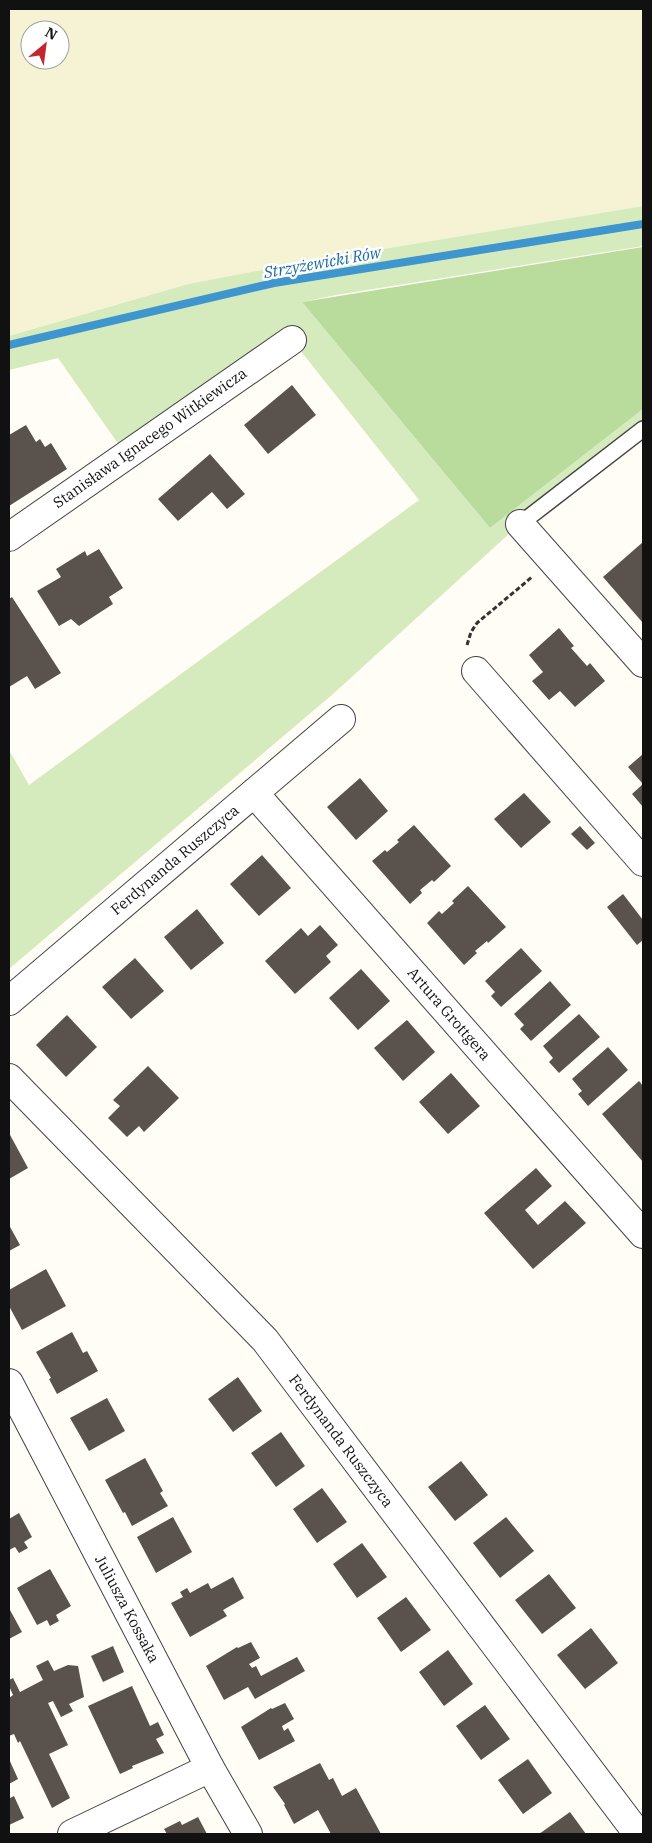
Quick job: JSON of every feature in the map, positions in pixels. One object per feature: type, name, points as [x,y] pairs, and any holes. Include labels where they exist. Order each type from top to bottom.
[{"type":"street","name":"Stanisława Ignacego Witkiewicza","points":[[9,537],[292,340]]},
{"type":"street","points":[[520,524],[643,663]]},
{"type":"street","points":[[476,671],[643,862]]},
{"type":"street","name":"Ferdynanda Ruszczyca","points":[[9,1001],[341,719]]},
{"type":"street","name":"Artura Grottgera","points":[[254,793],[643,1234]]},
{"type":"street","name":"Ferdynanda Ruszczyca","points":[[9,1078],[264,1340],[638,1834]]},
{"type":"street","name":"Juliusza Kossaka","points":[[9,1383],[210,1768],[248,1834]]},
{"type":"street","points":[[72,1834],[210,1768]]},
{"type":"lane","points":[[520,524],[643,429]]},
{"type":"path","points":[[476,671],[469,662],[467,642],[477,623],[552,560]]},
{"type":"shaded area","points":[[9,9],[643,9],[643,206],[298,263],[188,284],[9,336]]},
{"type":"green space","points":[[643,206],[643,246],[302,302],[490,528],[643,409],[643,429],[520,524],[333,694],[9,969],[9,750],[29,785],[419,500],[292,340],[126,455],[58,358],[9,370],[9,336],[188,284],[298,263]]},
{"type":"green space","points":[[643,247],[643,409],[490,528],[302,302]]},
{"type":"building","points":[[292,385],[316,415],[268,454],[244,425]]},
{"type":"building","points":[[26,425],[36,442],[40,439],[45,447],[51,443],[67,469],[9,506],[9,435]]},
{"type":"building","points":[[210,454],[245,494],[227,509],[212,492],[178,521],[158,499]]},
{"type":"building","points":[[643,542],[643,623],[603,577]]},
{"type":"building","points":[[99,549],[123,588],[109,597],[113,604],[79,626],[71,619],[59,626],[37,591],[61,577],[56,569],[85,551],[87,556]]},
{"type":"building","points":[[12,597],[61,673],[35,689],[27,676],[9,687],[9,599]]},
{"type":"building","points":[[559,628],[574,646],[571,648],[587,666],[590,663],[605,681],[575,707],[560,691],[549,700],[532,681],[543,672],[529,655]]},
{"type":"building","points":[[643,754],[643,784],[628,767]]},
{"type":"building","points":[[360,778],[388,811],[356,840],[327,807]]},
{"type":"building","points":[[643,784],[643,807],[632,794]]},
{"type":"building","points":[[524,793],[551,822],[521,848],[494,819]]},
{"type":"building","points":[[414,825],[451,866],[434,882],[432,880],[420,890],[422,893],[410,904],[372,861],[385,850],[387,852],[399,842],[397,840]]},
{"type":"building","points":[[580,826],[595,843],[587,850],[571,834]]},
{"type":"building","points":[[262,855],[291,888],[259,916],[230,884]]},
{"type":"building","points":[[468,886],[506,927],[488,943],[487,941],[475,951],[477,953],[464,965],[427,923],[439,911],[442,914],[454,903],[452,901]]},
{"type":"building","points":[[623,894],[643,920],[643,940],[637,945],[607,907]]},
{"type":"building","points":[[197,909],[224,943],[191,970],[164,937]]},
{"type":"building","points":[[320,925],[338,945],[326,956],[331,962],[295,994],[265,961],[301,928],[308,936]]},
{"type":"building","points":[[521,948],[542,971],[501,1007],[491,996],[495,992],[485,981]]},
{"type":"building","points":[[135,958],[164,991],[131,1019],[102,987]]},
{"type":"building","points":[[361,969],[390,1001],[358,1030],[329,998]]},
{"type":"building","points":[[550,981],[571,1005],[531,1041],[520,1029],[524,1025],[514,1014]]},
{"type":"building","points":[[579,1014],[600,1037],[559,1073],[549,1062],[553,1058],[543,1046]]},
{"type":"building","points":[[67,1015],[97,1047],[66,1077],[36,1045]]},
{"type":"building","points":[[407,1020],[435,1052],[403,1081],[374,1048]]},
{"type":"building","points":[[608,1047],[628,1070],[588,1106],[578,1094],[582,1091],[572,1079]]},
{"type":"building","points":[[148,1066],[179,1098],[144,1132],[139,1126],[127,1137],[108,1118],[120,1106],[113,1100]]},
{"type":"building","points":[[451,1073],[480,1106],[448,1134],[419,1102]]},
{"type":"building","points":[[639,1081],[643,1086],[643,1162],[602,1114]]},
{"type":"building","points":[[9,1133],[28,1168],[9,1179]]},
{"type":"building","points":[[536,1168],[552,1186],[525,1210],[538,1225],[565,1201],[586,1223],[533,1269],[484,1213]]},
{"type":"building","points":[[9,1225],[20,1245],[9,1251]]},
{"type":"building","points":[[46,1269],[66,1306],[22,1330],[9,1306],[9,1290]]},
{"type":"building","points":[[72,1332],[83,1353],[87,1351],[98,1371],[57,1394],[49,1379],[51,1378],[36,1352]]},
{"type":"building","points":[[238,1377],[262,1411],[233,1432],[208,1399]]},
{"type":"building","points":[[107,1398],[125,1431],[89,1451],[70,1418]]},
{"type":"building","points":[[281,1432],[305,1466],[276,1487],[251,1453]]},
{"type":"building","points":[[145,1458],[163,1491],[160,1493],[168,1506],[132,1526],[105,1480]]},
{"type":"building","points":[[461,1461],[488,1495],[455,1521],[428,1487]]},
{"type":"building","points":[[322,1488],[347,1522],[317,1543],[293,1509]]},
{"type":"building","points":[[19,1513],[32,1537],[24,1542],[28,1548],[19,1553],[15,1547],[9,1550],[9,1519]]},
{"type":"building","points":[[173,1517],[192,1552],[156,1573],[137,1537]]},
{"type":"building","points":[[506,1517],[534,1551],[500,1578],[473,1543]]},
{"type":"building","points":[[362,1543],[387,1577],[357,1598],[333,1564]]},
{"type":"building","points":[[50,1569],[71,1606],[56,1615],[59,1621],[50,1626],[47,1620],[37,1625],[17,1588]]},
{"type":"building","points":[[549,1574],[576,1608],[542,1634],[515,1600]]},
{"type":"building","points":[[233,1577],[244,1598],[223,1610],[227,1616],[190,1637],[171,1603],[183,1597],[180,1592],[187,1588],[190,1593],[208,1583],[211,1589]]},
{"type":"building","points":[[406,1597],[431,1630],[401,1652],[377,1618]]},
{"type":"building","points":[[9,1611],[22,1632],[9,1639]]},
{"type":"building","points":[[591,1628],[618,1663],[585,1689],[557,1655]]},
{"type":"building","points":[[251,1642],[260,1658],[249,1664],[252,1668],[256,1666],[261,1676],[297,1657],[305,1671],[255,1699],[248,1687],[224,1700],[206,1666],[237,1647]]},
{"type":"building","points":[[113,1646],[124,1672],[103,1682],[91,1656]]},
{"type":"building","points":[[448,1650],[473,1684],[444,1706],[419,1672]]},
{"type":"building","points":[[48,1660],[54,1671],[68,1665],[78,1666],[84,1697],[69,1704],[73,1711],[61,1717],[53,1701],[48,1703],[68,1745],[49,1754],[70,1798],[52,1808],[20,1741],[18,1743],[14,1734],[9,1736],[9,1698],[13,1695],[9,1686],[9,1680],[13,1678],[20,1692],[43,1680],[36,1666]]},
{"type":"building","points":[[132,1686],[150,1726],[158,1722],[164,1735],[156,1739],[164,1753],[132,1766],[133,1768],[120,1774],[88,1706]]},
{"type":"building","points":[[285,1703],[294,1719],[282,1726],[284,1731],[288,1728],[295,1741],[259,1760],[241,1727],[271,1708]]},
{"type":"building","points":[[485,1705],[510,1739],[481,1760],[456,1726]]},
{"type":"building","points":[[9,1759],[18,1779],[9,1784]]},
{"type":"building","points":[[528,1759],[552,1793],[523,1814],[498,1780]]},
{"type":"building","points":[[320,1763],[329,1780],[333,1778],[342,1796],[356,1788],[381,1834],[331,1834],[318,1810],[294,1824],[285,1804],[273,1787]]},
{"type":"building","points":[[9,1795],[10,1798],[14,1796],[24,1818],[9,1825]]},
{"type":"building","points":[[570,1812],[586,1834],[539,1834]]},
{"type":"building","points":[[198,1817],[207,1834],[167,1834],[164,1829],[180,1821],[182,1825]]},
{"type":"waterway","name":"Strzyżewicki Rów","points":[[9,345],[274,283],[643,224]]}]
